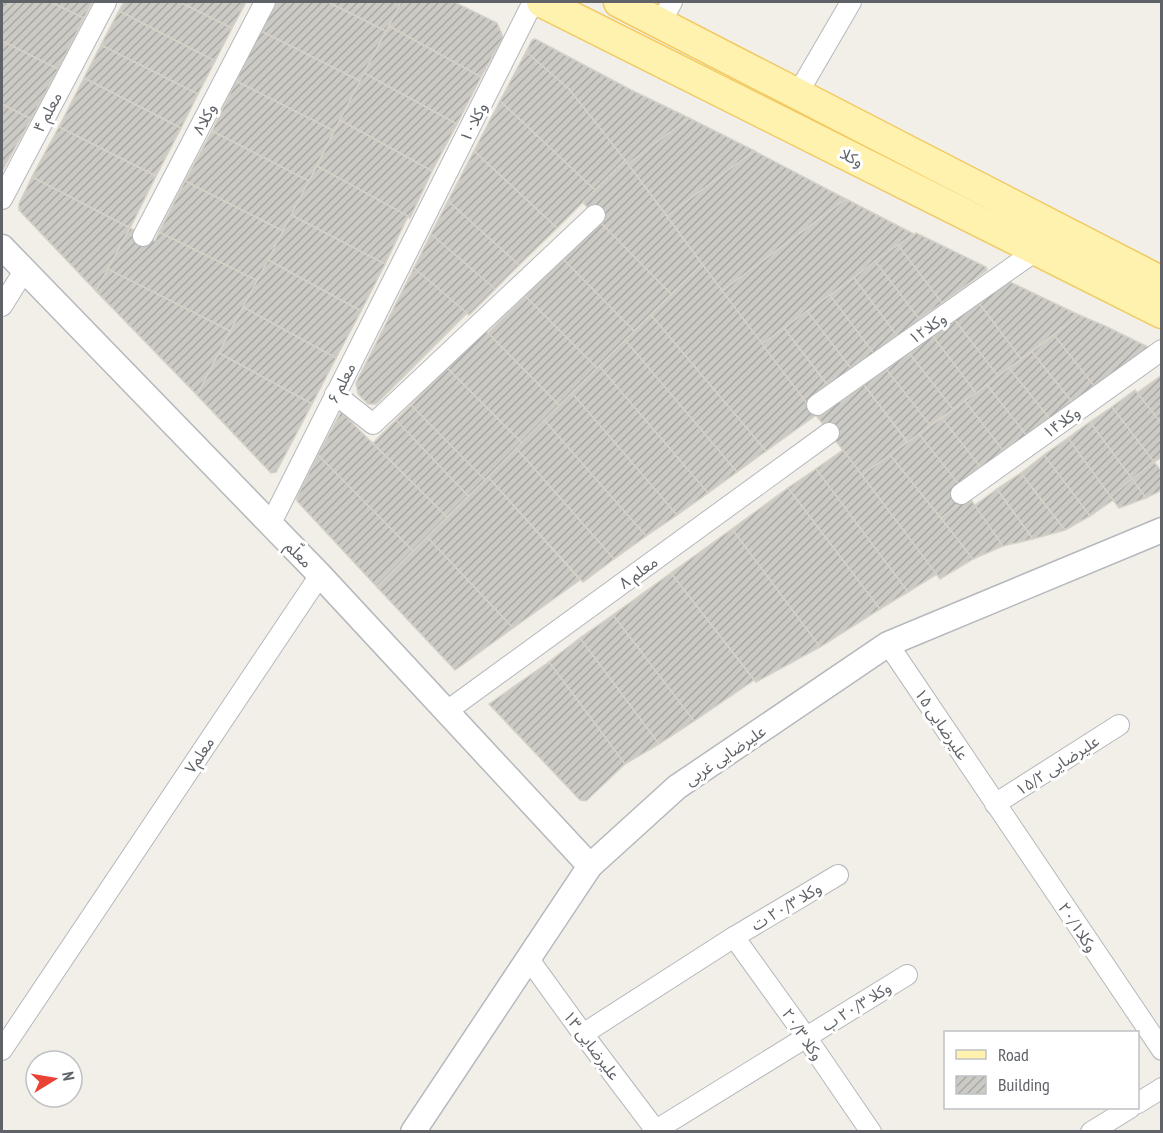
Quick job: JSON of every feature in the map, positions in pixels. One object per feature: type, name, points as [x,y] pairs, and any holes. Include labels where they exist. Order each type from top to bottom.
[{"type":"main road","name":"وکلا","points":[[542,2],[1161,313]]},
{"type":"main road","name":"وکلا","points":[[619,2],[666,12],[798,93],[1161,282]]},
{"type":"street","name":"۴ معلم","points":[[2,199],[106,2]]},
{"type":"street","name":"وکلا۸","points":[[143,236],[265,2]]},
{"type":"street","name":"وکلا۱۰","points":[[413,242],[533,2]]},
{"type":"street","points":[[798,93],[850,2]]},
{"type":"street","points":[[335,394],[373,424],[595,215]]},
{"type":"street","name":"۶ معلم","points":[[270,525],[413,242]]},
{"type":"street","name":"معلّم","points":[[2,247],[320,575],[590,866]]},
{"type":"street","name":"وکلا۱۲","points":[[817,405],[1037,250]]},
{"type":"street","points":[[2,306],[24,271]]},
{"type":"street","name":"وکلا۱۴","points":[[961,494],[1161,350]]},
{"type":"street","name":"۸ معلم","points":[[447,711],[830,433]]},
{"type":"street","name":"علیرضایی غربی","points":[[413,1131],[590,866],[677,787],[888,644],[1161,530]]},
{"type":"street","name":"معلم۷","points":[[2,1050],[320,575]]},
{"type":"street","name":"۱۵ علیرضایی","points":[[888,644],[995,804]]},
{"type":"street","name":"۱۵/۲ علیرضایی","points":[[995,804],[1119,725]]},
{"type":"street","name":"وکلا۲۰/۱","points":[[995,804],[1161,1050]]},
{"type":"street","name":"وکلا ۲۰/۳ ت","points":[[582,1034],[734,937],[838,875]]},
{"type":"street","name":"وکلا ۲۰/۳","points":[[734,937],[871,1131]]},
{"type":"street","name":"۱۳ علیرضایی","points":[[528,958],[582,1034],[656,1130]]},
{"type":"street","name":"وکلا ۲۰/۳ ب","points":[[656,1130],[907,975]]},
{"type":"street","points":[[1139,1102],[1161,1088]]},
{"type":"street","points":[[1091,1131],[1127,1109]]},
{"type":"building","points":[[2,2],[51,2],[84,18],[58,69],[2,41]]},
{"type":"building","points":[[51,2],[92,2],[84,18]]},
{"type":"building","points":[[124,2],[180,2],[232,28],[215,61],[119,11]]},
{"type":"building","points":[[180,2],[246,2],[232,28]]},
{"type":"building","points":[[277,2],[328,2],[386,31],[360,81],[261,31]]},
{"type":"building","points":[[328,2],[401,2],[386,31]]},
{"type":"building","points":[[401,2],[454,2],[497,23],[503,37],[481,77],[389,26]]},
{"type":"building","points":[[119,11],[215,61],[198,94],[101,45]]},
{"type":"building","points":[[389,26],[481,77],[457,124],[364,73]]},
{"type":"building","points":[[261,31],[360,81],[334,131],[236,81]]},
{"type":"building","points":[[535,39],[689,118],[628,164],[569,89],[526,52],[532,40]]},
{"type":"building","points":[[2,41],[58,69],[31,119],[2,104]]},
{"type":"building","points":[[101,45],[198,94],[181,128],[84,78]]},
{"type":"building","points":[[526,52],[569,89],[625,160],[595,190],[500,101]]},
{"type":"building","points":[[364,73],[457,124],[432,171],[340,120]]},
{"type":"building","points":[[84,78],[181,128],[156,176],[59,127]]},
{"type":"building","points":[[236,81],[334,131],[309,181],[212,131]]},
{"type":"building","points":[[500,101],[595,190],[557,228],[474,151]]},
{"type":"building","points":[[2,104],[31,119],[2,171]]},
{"type":"building","points":[[689,118],[755,151],[667,216],[628,164]]},
{"type":"building","points":[[340,120],[432,171],[410,218],[317,166]]},
{"type":"building","points":[[59,127],[156,176],[130,228],[32,177]]},
{"type":"building","points":[[212,131],[309,181],[283,231],[185,181]]},
{"type":"building","points":[[474,151],[557,228],[519,265],[448,201]]},
{"type":"building","points":[[754,151],[846,199],[722,291],[667,216]]},
{"type":"building","points":[[625,160],[702,264],[671,294],[583,202]]},
{"type":"building","points":[[317,166],[408,216],[385,264],[291,215]]},
{"type":"building","points":[[32,177],[130,228],[96,291],[19,210],[19,204]]},
{"type":"building","points":[[185,181],[283,231],[258,281],[159,232]]},
{"type":"building","points":[[846,199],[914,234],[762,344],[722,291]]},
{"type":"building","points":[[448,201],[519,265],[495,289],[431,234]]},
{"type":"building","points":[[291,215],[385,264],[361,311],[268,260]]},
{"type":"building","points":[[597,219],[671,294],[634,331],[560,256]]},
{"type":"building","points":[[130,228],[155,241],[159,232],[258,281],[230,331],[108,269]]},
{"type":"building","points":[[916,233],[986,267],[987,270],[942,303],[898,245]]},
{"type":"building","points":[[431,234],[495,289],[469,315],[414,268]]},
{"type":"building","points":[[898,245],[942,303],[919,319],[875,261]]},
{"type":"building","points":[[560,256],[634,331],[597,368],[522,293]]},
{"type":"building","points":[[268,260],[361,311],[336,358],[243,307]]},
{"type":"building","points":[[875,261],[920,320],[898,337],[854,278]]},
{"type":"building","points":[[702,264],[816,415],[766,451],[651,315]]},
{"type":"building","points":[[414,268],[467,313],[376,404],[368,404],[358,394],[356,383]]},
{"type":"building","points":[[108,269],[230,331],[197,395],[96,291]]},
{"type":"building","points":[[854,278],[898,337],[874,354],[830,295]]},
{"type":"building","points":[[1008,281],[1079,315],[1021,359],[978,302]]},
{"type":"building","points":[[830,295],[874,354],[853,371],[807,311]]},
{"type":"building","points":[[525,296],[597,368],[559,405],[488,333]]},
{"type":"building","points":[[978,302],[1021,359],[998,376],[954,319]]},
{"type":"building","points":[[243,307],[336,358],[312,404],[219,353]]},
{"type":"building","points":[[807,311],[853,371],[830,388],[784,328]]},
{"type":"building","points":[[651,315],[766,451],[737,472],[625,340]]},
{"type":"building","points":[[1079,315],[1152,349],[1098,391],[1054,335]]},
{"type":"building","points":[[954,319],[998,376],[976,393],[932,335]]},
{"type":"building","points":[[784,328],[834,394],[812,410],[762,344]]},
{"type":"building","points":[[485,330],[559,405],[522,443],[447,368]]},
{"type":"building","points":[[932,335],[976,393],[953,409],[909,353]]},
{"type":"building","points":[[1054,335],[1098,391],[1076,407],[1032,352]]},
{"type":"building","points":[[625,340],[737,472],[708,493],[599,366]]},
{"type":"building","points":[[1032,352],[1076,407],[1053,423],[1009,368]]},
{"type":"building","points":[[219,353],[312,404],[276,472],[271,473],[197,395]]},
{"type":"building","points":[[909,353],[953,409],[930,425],[886,369]]},
{"type":"building","points":[[599,366],[708,493],[677,515],[572,393]]},
{"type":"building","points":[[447,368],[522,443],[485,480],[411,405]]},
{"type":"building","points":[[1009,368],[1053,423],[1030,440],[987,385]]},
{"type":"building","points":[[886,369],[930,425],[908,442],[864,385]]},
{"type":"building","points":[[1162,375],[1162,424],[1137,393]]},
{"type":"building","points":[[864,385],[907,442],[862,475],[812,410],[834,394],[841,402]]},
{"type":"building","points":[[987,385],[1030,440],[1008,457],[965,401]]},
{"type":"building","points":[[1135,390],[1162,424],[1162,457],[1154,462],[1112,407]]},
{"type":"building","points":[[572,393],[677,515],[646,536],[544,420]]},
{"type":"building","points":[[965,401],[1008,457],[985,473],[942,418]]},
{"type":"building","points":[[411,405],[485,480],[468,496],[396,420]]},
{"type":"building","points":[[1112,407],[1154,462],[1132,479],[1090,422]]},
{"type":"building","points":[[341,412],[447,517],[413,551],[318,455]]},
{"type":"building","points":[[942,418],[985,473],[962,489],[919,434]]},
{"type":"building","points":[[396,420],[468,496],[447,517],[373,443]]},
{"type":"building","points":[[544,420],[646,536],[614,559],[516,448]]},
{"type":"building","points":[[1090,422],[1132,479],[1111,497],[1068,438]]},
{"type":"building","points":[[919,434],[969,497],[941,518],[890,455]]},
{"type":"building","points":[[1068,438],[1113,500],[1090,516],[1044,455]]},
{"type":"building","points":[[516,448],[614,559],[583,582],[488,477]]},
{"type":"building","points":[[843,450],[937,574],[908,592],[816,469]]},
{"type":"building","points":[[318,455],[413,551],[377,587],[297,501]]},
{"type":"building","points":[[890,455],[973,559],[940,579],[862,475]]},
{"type":"building","points":[[1044,455],[1090,516],[1065,530],[1021,473]]},
{"type":"building","points":[[1154,462],[1162,472],[1162,490],[1146,498],[1132,479]]},
{"type":"building","points":[[816,469],[908,592],[880,609],[788,488]]},
{"type":"building","points":[[1021,473],[1065,530],[1033,539],[997,489]]},
{"type":"building","points":[[488,477],[580,580],[513,628],[427,537]]},
{"type":"building","points":[[1132,479],[1146,498],[1119,508],[1111,497]]},
{"type":"building","points":[[788,488],[880,609],[820,647],[732,529]]},
{"type":"building","points":[[997,489],[1033,539],[1003,546],[981,516],[974,506]]},
{"type":"building","points":[[969,497],[1003,546],[973,559],[941,518]]},
{"type":"building","points":[[732,529],[820,647],[756,682],[671,573]]},
{"type":"building","points":[[427,537],[513,628],[455,670],[377,587]]},
{"type":"building","points":[[671,573],[754,680],[694,721],[613,615]]},
{"type":"building","points":[[613,615],[694,721],[659,744],[580,638]]},
{"type":"building","points":[[580,638],[659,744],[625,764],[549,662]]},
{"type":"building","points":[[549,662],[625,764],[586,801],[580,800],[489,704]]}]
